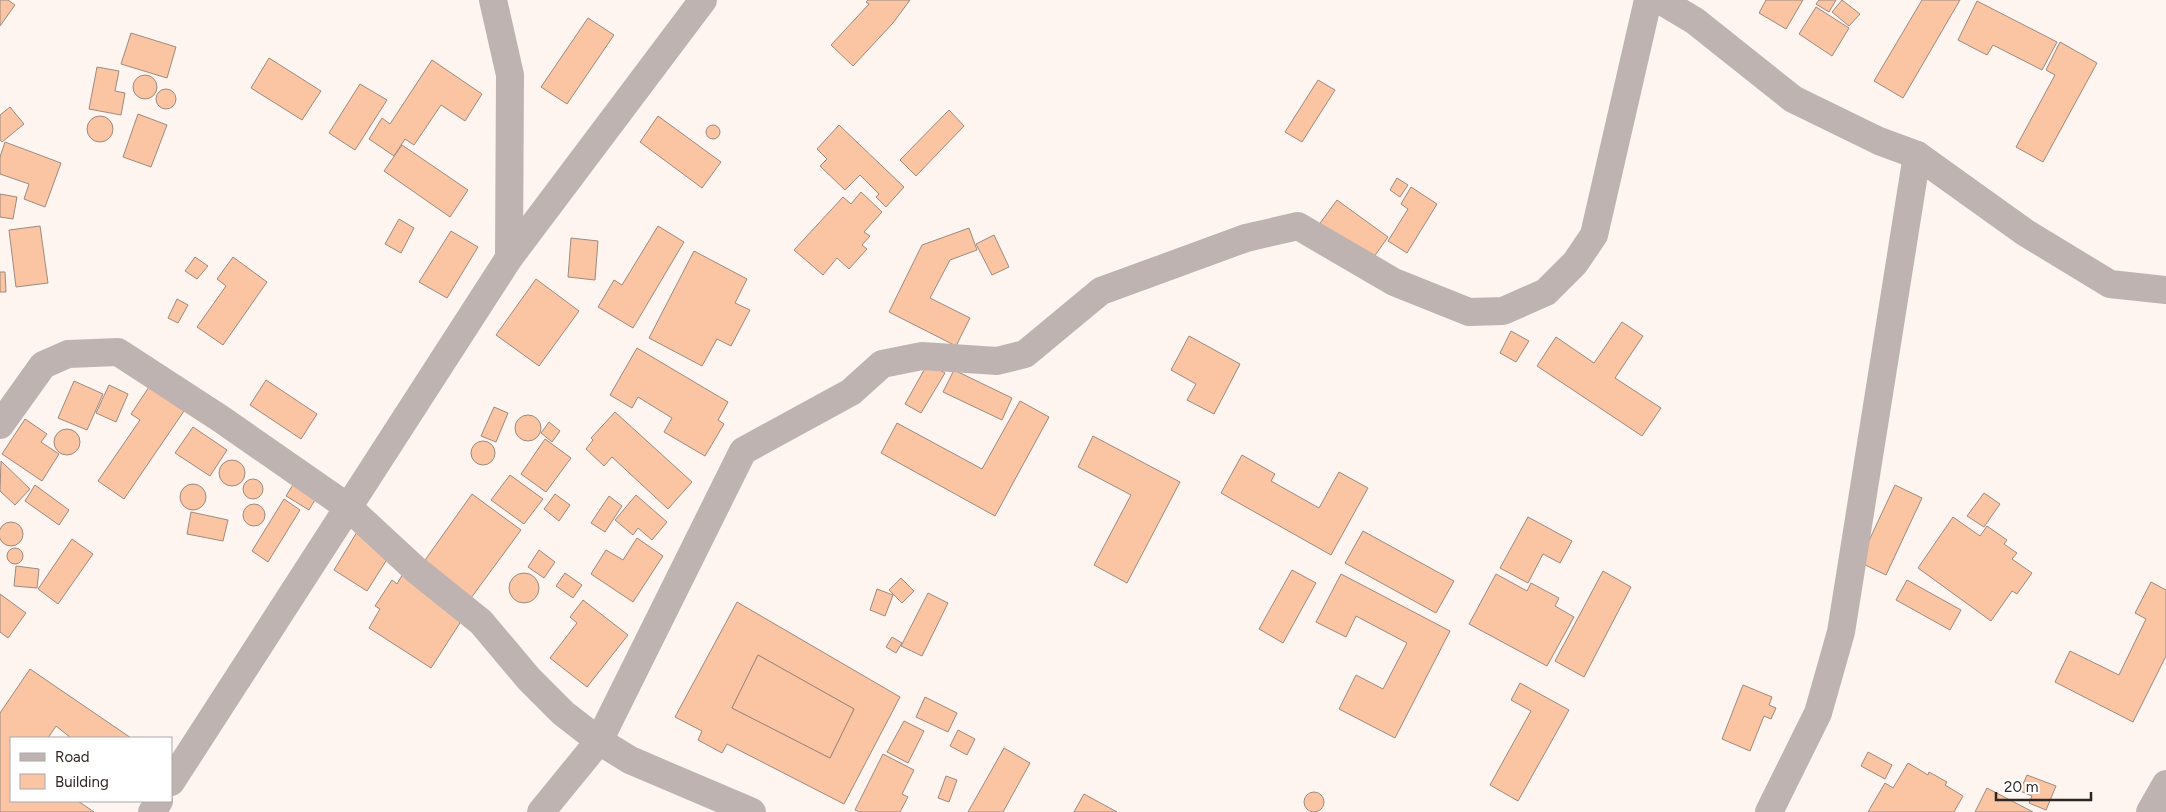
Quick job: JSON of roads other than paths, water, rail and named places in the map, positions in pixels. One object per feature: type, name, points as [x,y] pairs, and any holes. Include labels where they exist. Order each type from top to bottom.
[{"type":"street","points":[[493,0],[510,75],[508,258]]},
{"type":"street","points":[[172,780],[508,258],[702,0]]},
{"type":"street","points":[[541,812],[599,741],[743,451],[851,392],[882,364],[922,356],[997,361],[1025,354],[1102,291],[1246,238],[1298,226],[1394,282],[1469,312],[1504,310],[1546,292],[1576,262],[1594,235],[1648,0]]},
{"type":"street","points":[[1660,0],[1695,21],[1792,99],[1879,141],[1917,155],[2026,233],[2110,284],[2166,290]]},
{"type":"street","points":[[1769,812],[1818,713],[1841,632],[1917,155]]},
{"type":"street","points":[[0,425],[43,365],[68,354],[118,352],[221,419],[349,508],[415,569],[481,622],[530,679],[563,713],[599,741],[630,760],[752,812]]},
{"type":"street","points":[[2150,812],[2166,784]]}]
